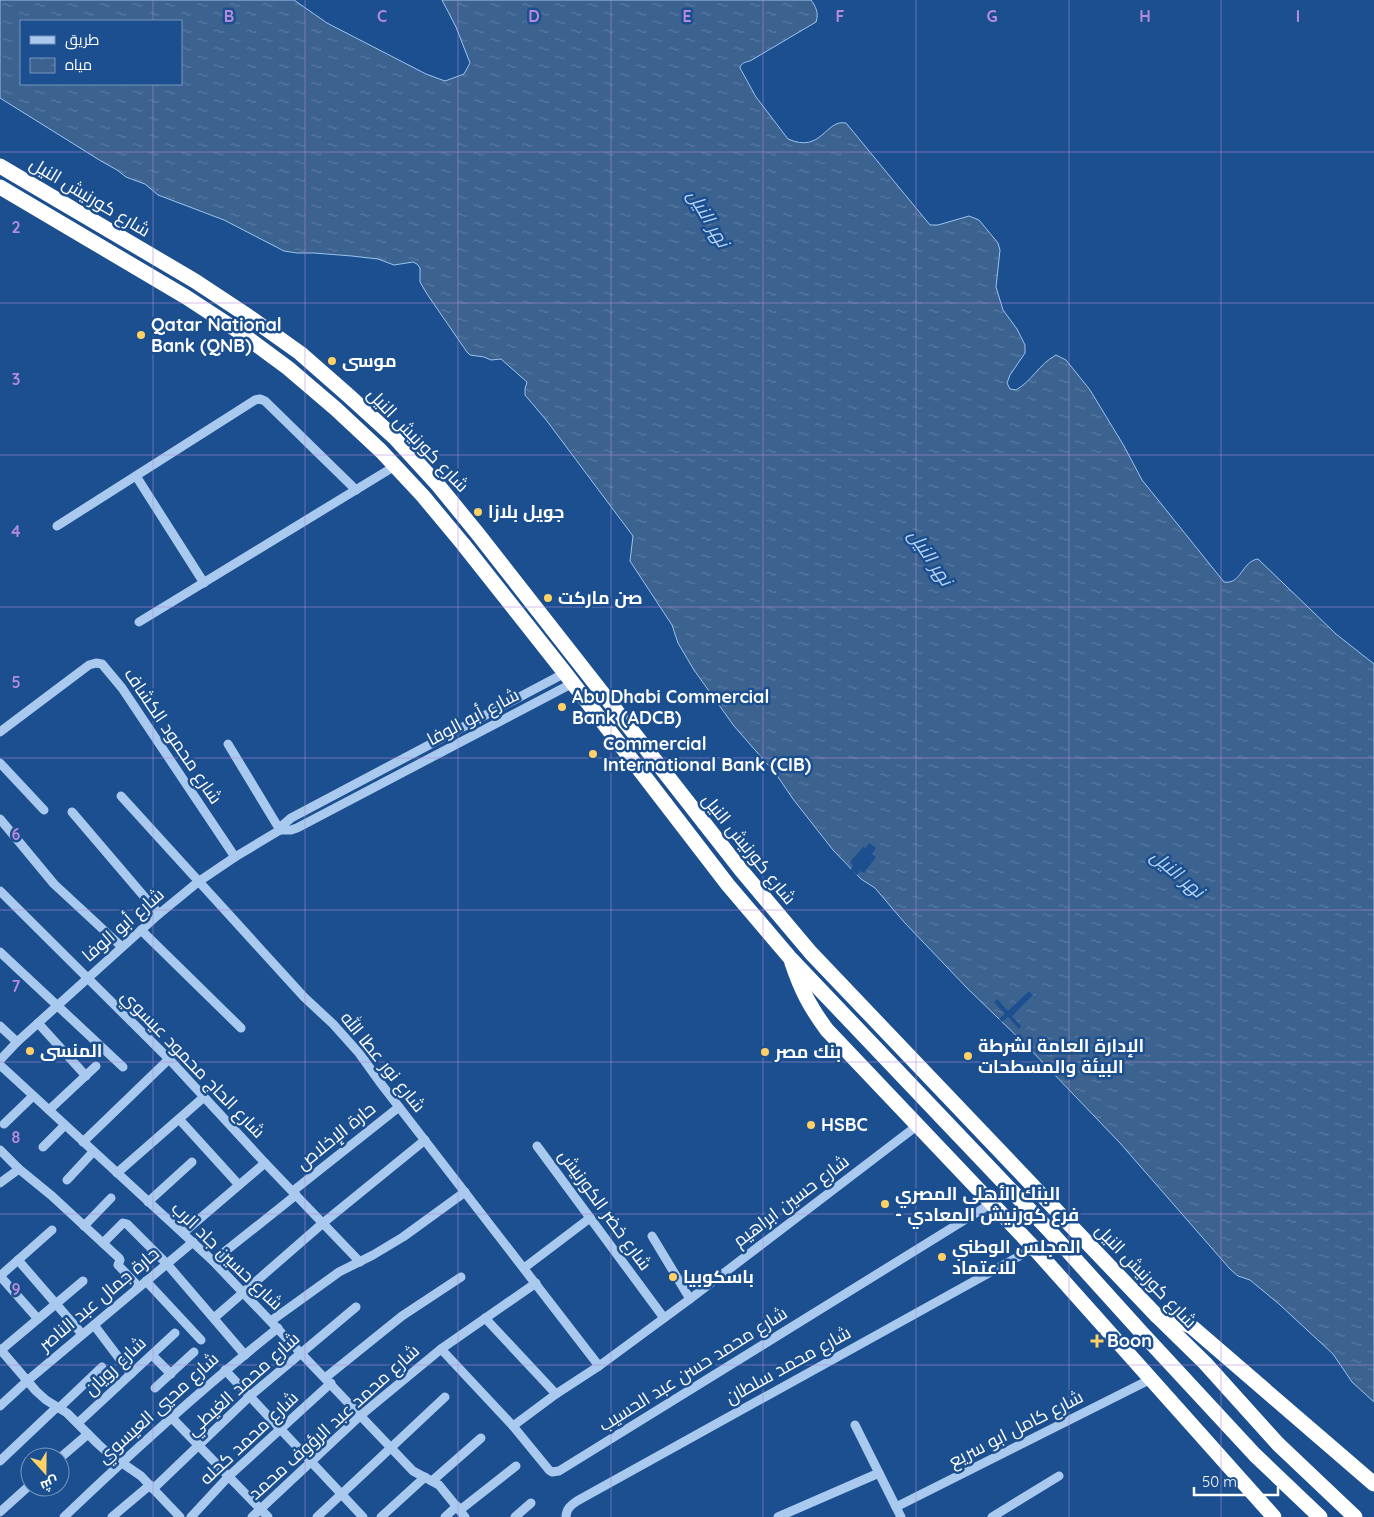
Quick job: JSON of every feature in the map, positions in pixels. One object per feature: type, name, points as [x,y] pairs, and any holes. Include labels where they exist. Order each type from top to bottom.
[{"type":"highway","name":"شارع كورنيش النيل","points":[[0,166],[195,281],[248,316],[300,354],[394,438],[438,485],[478,534],[741,870],[811,953],[1205,1364],[1278,1444],[1355,1517]]},
{"type":"highway","name":"شارع كورنيش النيل","points":[[0,186],[186,297],[238,331],[323,397],[381,451],[423,496],[569,678],[728,885],[791,960],[1047,1228],[1255,1455],[1320,1517]]},
{"type":"highway","points":[[791,960],[799,985],[811,1009],[827,1030],[1034,1248],[1274,1517]]},
{"type":"highway","points":[[1009,1222],[1047,1228]]},
{"type":"highway","points":[[1157,1316],[1177,1320],[1192,1327],[1374,1484]]},
{"type":"street","points":[[57,526],[260,399],[265,401],[356,490]]},
{"type":"street","points":[[139,622],[395,466]]},
{"type":"street","points":[[136,476],[204,583]]},
{"type":"street","name":"شارع محمود الكشاف","points":[[0,732],[89,665],[96,662],[102,664],[122,688],[235,857]]},
{"type":"street","name":"شارع أبو الوفا","points":[[0,1060],[57,1005],[159,914],[198,882],[280,830],[292,818],[569,678]]},
{"type":"street","points":[[228,744],[280,830]]},
{"type":"street","points":[[0,763],[44,810]]},
{"type":"street","name":"شارع نور عطا الله","points":[[122,796],[304,997],[340,1031],[359,1053],[599,1366]]},
{"type":"street","points":[[72,812],[159,914]]},
{"type":"street","points":[[0,820],[54,884],[122,947]]},
{"type":"street","name":"شارع الحاج محمود عيسوي","points":[[0,891],[169,1060],[360,1262]]},
{"type":"street","points":[[141,930],[241,1028]]},
{"type":"street","points":[[0,952],[123,1067]]},
{"type":"street","points":[[38,1023],[86,1076]]},
{"type":"street","points":[[0,1026],[17,1042]]},
{"type":"street","points":[[83,1142],[169,1060]]},
{"type":"street","name":"شارع حسين جاد الرب","points":[[0,1065],[213,1261],[413,1471],[445,1491],[460,1511]]},
{"type":"street","points":[[49,1110],[96,1066]]},
{"type":"street","points":[[4,1124],[33,1096]]},
{"type":"street","points":[[117,1173],[204,1097]]},
{"type":"street","name":"حارة الإخلاص","points":[[213,1261],[399,1107]]},
{"type":"street","points":[[179,1119],[239,1185]]},
{"type":"street","points":[[43,1147],[65,1125]]},
{"type":"street","name":"شارع حسين ابراهيم","points":[[513,1426],[690,1299],[918,1126]]},
{"type":"street","points":[[214,1318],[323,1223],[425,1140]]},
{"type":"street","name":"شارع خضر الكورنيش","points":[[537,1146],[664,1318]]},
{"type":"street","points":[[0,1150],[120,1259],[118,1265],[143,1284],[201,1340]]},
{"type":"street","points":[[67,1180],[93,1152]]},
{"type":"street","points":[[148,1202],[192,1162]]},
{"type":"street","points":[[182,1233],[265,1163]]},
{"type":"street","points":[[0,1182],[19,1169]]},
{"type":"street","points":[[271,1321],[339,1272],[403,1237],[465,1192]]},
{"type":"street","points":[[84,1226],[111,1198]]},
{"type":"street","name":"شارع محمد حسن عبد الحسيب","points":[[441,1349],[513,1426],[549,1470],[552,1472],[559,1471],[992,1203]]},
{"type":"street","points":[[524,1268],[590,1218]]},
{"type":"street","points":[[103,1243],[126,1223],[167,1264],[245,1354]]},
{"type":"street","points":[[38,1319],[0,1276],[52,1230]]},
{"type":"street","points":[[652,1236],[690,1299]]},
{"type":"street","name":"حارة جمال عبد الناصر","points":[[0,1406],[82,1334],[193,1242]]},
{"type":"street","name":"شارع محمد سلطان","points":[[566,1517],[570,1506],[577,1501],[1034,1248]]},
{"type":"street","points":[[18,1260],[82,1334]]},
{"type":"street","name":"شارع محمد كحله","points":[[191,1517],[229,1476],[281,1429],[328,1381],[402,1316],[461,1277]]},
{"type":"street","points":[[83,1281],[1,1352],[46,1400],[68,1412],[103,1449],[152,1487],[177,1516]]},
{"type":"street","name":"شارع محمد عبد الرؤوف محمد","points":[[252,1517],[361,1415],[441,1349],[536,1283]]},
{"type":"street","name":"شارع محمد الغيطي","points":[[112,1517],[152,1487],[250,1396],[356,1307]]},
{"type":"street","points":[[485,1318],[556,1394]]},
{"type":"street","points":[[94,1325],[131,1374]]},
{"type":"street","name":"شارع محيي العيسوي","points":[[64,1517],[171,1417],[225,1370],[278,1328]]},
{"type":"street","name":"شارع رويان","points":[[78,1423],[175,1333]]},
{"type":"street","points":[[155,1388],[194,1352]]},
{"type":"street","points":[[152,1355],[170,1374]]},
{"type":"street","points":[[0,1461],[102,1367]]},
{"type":"street","points":[[225,1370],[363,1517]]},
{"type":"street","name":"شارع كامل ابو سريع","points":[[896,1507],[1151,1379]]},
{"type":"street","points":[[317,1517],[446,1397]]},
{"type":"street","points":[[171,1417],[268,1517]]},
{"type":"street","points":[[855,1425],[901,1517]]},
{"type":"street","points":[[70,1449],[88,1434]]},
{"type":"street","points":[[381,1517],[481,1438]]},
{"type":"street","points":[[445,1517],[460,1511],[516,1466]]},
{"type":"street","points":[[778,1517],[879,1472]]},
{"type":"street","points":[[992,1517],[1059,1476]]},
{"type":"street","points":[[0,1512],[20,1494]]},
{"type":"street","points":[[515,1517],[531,1503]]},
{"type":"water","name":"نهر النيل","points":[[0,0],[294,0],[327,23],[426,74],[445,81],[464,74],[470,63],[456,27],[442,0],[811,0],[816,10],[816,22],[744,63],[740,68],[756,97],[788,139],[808,142],[816,139],[839,123],[846,123],[930,225],[938,225],[969,216],[979,220],[998,243],[1000,250],[996,287],[1003,310],[1017,329],[1025,345],[1025,353],[1010,375],[1007,383],[1010,389],[1016,390],[1022,386],[1056,355],[1066,360],[1090,390],[1142,480],[1224,582],[1234,580],[1248,564],[1258,559],[1336,634],[1374,664],[1374,1402],[1352,1382],[1333,1354],[1279,1304],[1250,1280],[1238,1276],[1230,1269],[1120,1143],[1029,1048],[967,988],[904,922],[875,888],[861,879],[833,850],[776,774],[734,726],[694,670],[678,643],[672,625],[630,561],[633,536],[547,421],[525,395],[527,382],[501,359],[491,360],[470,355],[467,352],[420,282],[420,268],[417,264],[413,262],[394,265],[378,259],[284,251],[224,220],[158,195],[145,184],[126,177],[0,98]]},
{"type":"pier","points":[[869,843],[876,848],[872,854],[876,857],[864,873],[860,871],[857,875],[851,870],[853,865],[850,862]]},
{"type":"pier","points":[[1029,991],[1033,995],[1012,1016],[1021,1026],[1019,1029],[1008,1017],[1002,1022],[999,1019],[1005,1014],[994,1002],[997,999],[1008,1011]]},
{"type":"place","name":"Qatar National Bank (QNB)","points":[[141,335]]},
{"type":"place","name":"موسى","points":[[332,361]]},
{"type":"place","name":"جويل بلازا","points":[[478,512]]},
{"type":"place","name":"صن ماركت","points":[[548,598]]},
{"type":"place","name":"Abu Dhabi Commercial Bank (ADCB)","points":[[562,707]]},
{"type":"place","name":"Commercial International Bank (CIB)","points":[[593,754]]},
{"type":"place","name":"المنسى","points":[[30,1051]]},
{"type":"place","name":"بنك مصر","points":[[765,1052]]},
{"type":"place","name":"الإدارة العامة لشرطة البيئة والمسطحات","points":[[968,1056]]},
{"type":"place","name":"HSBC","points":[[811,1125]]},
{"type":"place","name":"البنك الأهلي المصري - فرع كورنيش المعادي","points":[[885,1204]]},
{"type":"place","name":"المجلس الوطني للاعتماد","points":[[942,1257]]},
{"type":"place","name":"باسكوبيا","points":[[673,1277]]},
{"type":"place","name":"Boon","points":[[1097,1341]]}]
